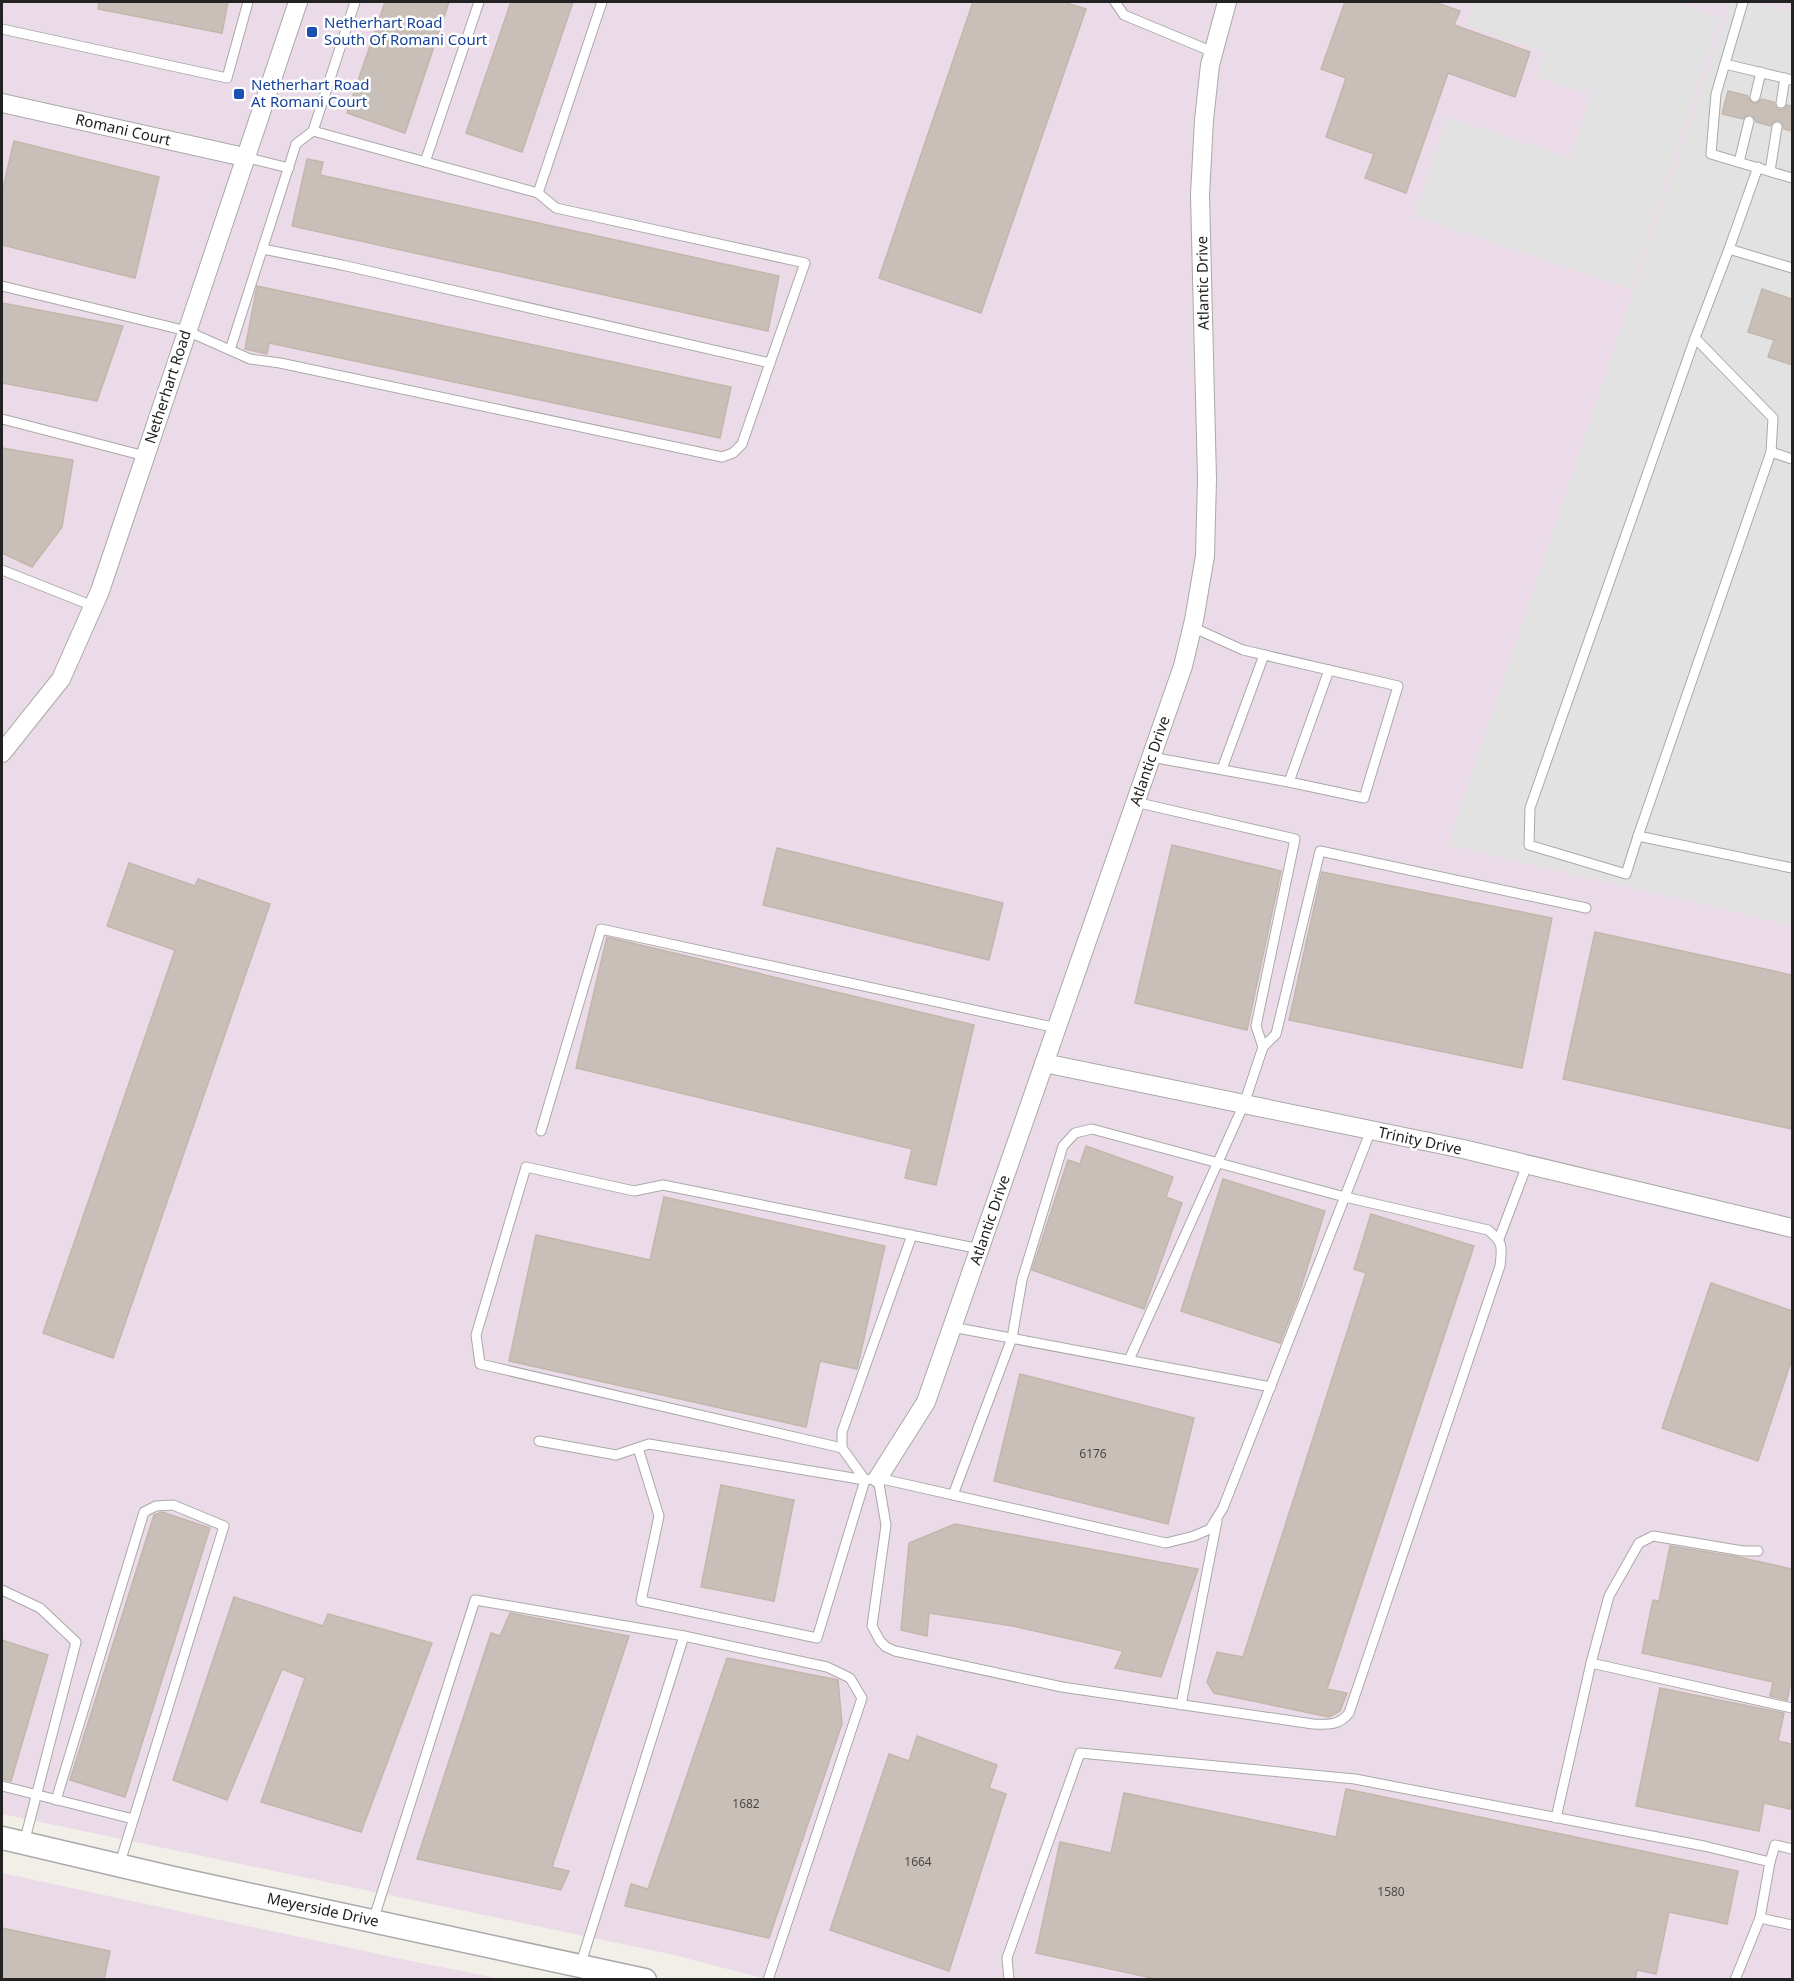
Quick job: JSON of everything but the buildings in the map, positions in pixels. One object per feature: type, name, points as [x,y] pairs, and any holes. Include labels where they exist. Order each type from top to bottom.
[{"type":"street","name":"Netherhart Road","points":[[2,753],[61,680],[100,591],[298,2]]},
{"type":"street","name":"Atlantic Drive","points":[[871,1479],[926,1402],[1183,666],[1205,556],[1207,467],[1200,195],[1204,120],[1213,52],[1227,2]]},
{"type":"street","name":"Romani Court","points":[[2,103],[244,157]]},
{"type":"street","name":"Trinity Drive","points":[[1044,1064],[1371,1130],[1792,1228]]},
{"type":"street","name":"Meyerside Drive","points":[[2,1838],[119,1866],[645,1980]]},
{"type":"lane","points":[[2,28],[227,78],[248,2]]},
{"type":"lane","points":[[230,350],[296,144],[313,131],[355,2]]},
{"type":"lane","points":[[425,162],[480,2]]},
{"type":"lane","points":[[538,193],[602,2]]},
{"type":"lane","points":[[1115,2],[1124,15],[1213,52]]},
{"type":"lane","points":[[1743,2],[1716,94],[1711,154],[1792,177]]},
{"type":"lane","points":[[1725,63],[1789,79],[1782,103]]},
{"type":"lane","points":[[1755,97],[1761,72]]},
{"type":"lane","points":[[1739,162],[1749,121]]},
{"type":"lane","points":[[1770,171],[1778,128]]},
{"type":"lane","points":[[2,286],[187,331],[250,359],[280,363],[722,457],[733,453],[742,444],[805,263],[556,208],[538,193],[313,131]]},
{"type":"lane","points":[[244,157],[289,168]]},
{"type":"lane","points":[[1695,338],[1773,418],[1771,452],[1626,874],[1529,845],[1530,808],[1695,338],[1758,167]]},
{"type":"lane","points":[[263,249],[353,267],[770,363]]},
{"type":"lane","points":[[1729,249],[1792,268]]},
{"type":"lane","points":[[2,419],[145,456]]},
{"type":"lane","points":[[1771,452],[1792,459]]},
{"type":"lane","points":[[2,570],[93,606]]},
{"type":"lane","points":[[1151,756],[1364,798],[1398,686],[1243,650],[1192,627]]},
{"type":"lane","points":[[1222,770],[1264,656]]},
{"type":"lane","points":[[1289,782],[1329,670]]},
{"type":"lane","points":[[1136,802],[1294,839],[1256,1026],[1263,1047]]},
{"type":"lane","points":[[1638,836],[1792,868]]},
{"type":"lane","points":[[1129,1360],[1244,1104],[1263,1047],[1276,1034],[1320,851],[1586,908]]},
{"type":"lane","points":[[542,1131],[601,929],[1057,1028]]},
{"type":"lane","points":[[953,1495],[1012,1338],[1022,1280],[1059,1157],[1063,1146],[1075,1133],[1092,1129],[1345,1197],[1488,1230],[1499,1239],[1502,1247],[1500,1266],[1349,1713],[1343,1721],[1330,1725],[1062,1687],[895,1651],[880,1641],[872,1626],[886,1525],[871,1479],[842,1448],[480,1364],[476,1335],[526,1167],[634,1191],[663,1185],[980,1249]]},
{"type":"lane","points":[[539,1441],[616,1455],[650,1444],[871,1479],[1166,1543],[1194,1536],[1210,1529],[1223,1508],[1371,1130]]},
{"type":"lane","points":[[1499,1239],[1527,1165]]},
{"type":"lane","points":[[842,1448],[842,1432],[912,1235]]},
{"type":"lane","points":[[952,1327],[1270,1387]]},
{"type":"lane","points":[[638,1448],[659,1516],[641,1601],[817,1638],[871,1479]]},
{"type":"lane","points":[[56,1800],[144,1512],[156,1506],[173,1505],[224,1527],[119,1866]]},
{"type":"lane","points":[[1181,1705],[1218,1517]]},
{"type":"lane","points":[[1556,1818],[1591,1663],[1609,1596],[1639,1543],[1653,1536],[1743,1551],[1758,1551]]},
{"type":"lane","points":[[2,1590],[40,1608],[76,1642],[24,1843]]},
{"type":"lane","points":[[373,1921],[475,1600],[684,1636],[827,1667],[850,1678],[862,1698],[768,1980]]},
{"type":"lane","points":[[580,1966],[684,1636]]},
{"type":"lane","points":[[1591,1663],[1792,1708]]},
{"type":"lane","points":[[1009,1980],[1006,1958],[1080,1753],[1355,1779],[1704,1846],[1770,1862]]},
{"type":"lane","points":[[2,1786],[133,1819]]},
{"type":"lane","points":[[1735,1980],[1760,1918],[1775,1845],[1792,1849]]},
{"type":"lane","points":[[1760,1918],[1792,1925]]},
{"type":"shaded area","points":[[2,2],[1792,2],[1792,1979],[766,1979],[670,1954],[2,1814]]},
{"type":"shaded area","points":[[1473,2],[1675,2],[1721,17],[1631,289],[1414,216],[1447,117],[1570,158],[1594,85],[1590,84],[1587,94],[1536,77],[1544,52],[1465,26]]},
{"type":"shaded area","points":[[1730,2],[1750,2],[1792,11],[1792,925],[1448,845]]},
{"type":"shaded area","points":[[2,1873],[411,1961],[502,1979],[2,1979]]},
{"type":"place","name":"Netherhart Road South Of Romani Court","points":[[312,32]]},
{"type":"place","name":"Netherhart Road At Romani Court","points":[[239,94]]}]
